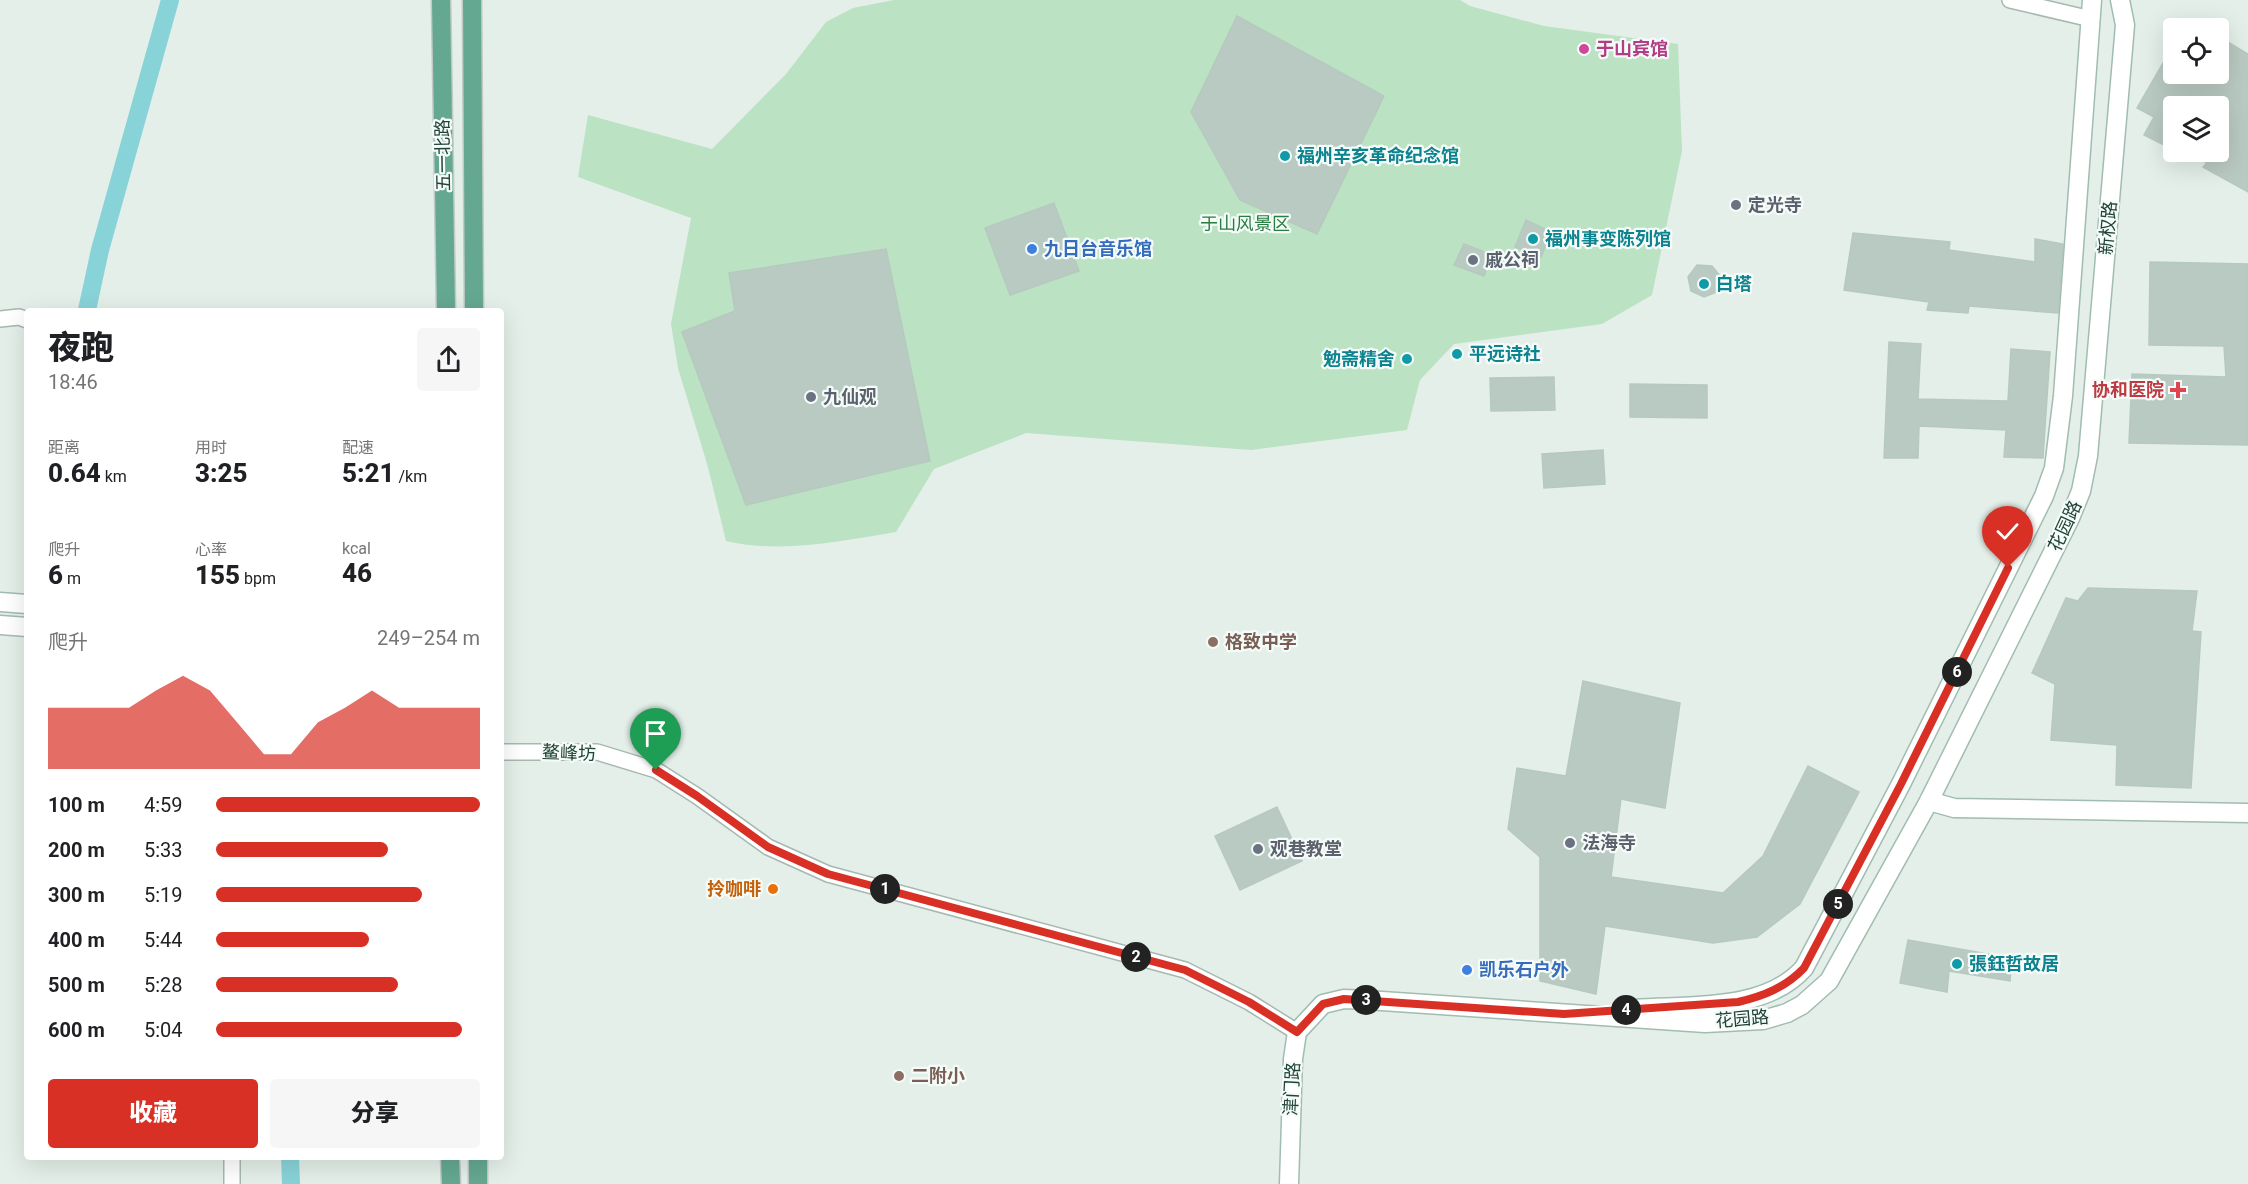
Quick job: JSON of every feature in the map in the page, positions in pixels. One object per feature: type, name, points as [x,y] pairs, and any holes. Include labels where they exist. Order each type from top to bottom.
[{"type":"main road","name":"五一北路","points":[[441,0],[446,308]]},
{"type":"main road","name":"五一北路","points":[[472,0],[474,308]]},
{"type":"main road","points":[[450,1160],[451,1184]]},
{"type":"main road","points":[[478,1160],[478,1184]]},
{"type":"street","points":[[2010,0],[2091,19]]},
{"type":"street","name":"新权路","points":[[2058,446],[2092,0]]},
{"type":"street","name":"新权路","points":[[2088,456],[2125,25],[2120,0]]},
{"type":"street","points":[[0,319],[19,317],[24,319]]},
{"type":"street","name":"花园路","points":[[1564,1014],[1738,1002],[1778,989],[1793,980],[1804,968],[1901,784],[2044,496],[2054,468],[2058,446]]},
{"type":"street","name":"花园路","points":[[1564,1014],[1705,1023],[1763,1020],[1787,1013],[1802,1005],[1829,981],[1929,801],[2077,503],[2088,456]]},
{"type":"street","points":[[0,602],[24,604]]},
{"type":"street","points":[[0,625],[24,627]]},
{"type":"street","name":"鳌峰坊","points":[[504,752],[597,752],[656,770],[697,796],[768,847],[828,874],[1185,970],[1249,1002],[1297,1032]]},
{"type":"street","points":[[1929,801],[1954,808],[2248,813]]},
{"type":"street","points":[[1297,1032],[1323,1004],[1344,999],[1564,1014]]},
{"type":"street","name":"津门路","points":[[1289,1184],[1292,1083],[1297,1032]]},
{"type":"street","points":[[232,1160],[232,1184]]},
{"type":"green space","name":"于山风景区","points":[[894,0],[1460,0],[1470,6],[1544,26],[1678,44],[1682,151],[1652,295],[1602,324],[1454,344],[1420,380],[1407,430],[1251,450],[1026,433],[934,469],[896,532],[811,545],[768,546],[726,541],[708,467],[678,368],[671,324],[691,218],[578,177],[588,115],[712,149],[786,74],[826,22],[853,8]]},
{"type":"building","name":"福州辛亥革命纪念馆","points":[[1237,16],[1384,96],[1317,234],[1240,200],[1191,112]]},
{"type":"building","points":[[2229,43],[2248,54],[2248,192],[2203,167],[2207,163],[2205,162],[2229,162],[2229,96],[2163,96],[2163,144],[2144,135],[2154,117],[2137,108],[2163,63],[2163,84],[2229,84]]},
{"type":"building","name":"九日台音乐馆","points":[[1054,203],[1079,271],[1010,295],[985,228]]},
{"type":"building","name":"福州事变陈列馆","points":[[1526,220],[1551,232],[1541,257],[1515,247]]},
{"type":"building","points":[[1853,233],[1950,242],[1949,250],[2035,262],[2035,239],[2063,244],[2058,313],[1969,306],[1968,313],[1927,310],[1929,302],[1844,290]]},
{"type":"building","name":"戚公祠","points":[[1464,244],[1492,255],[1484,276],[1454,265]]},
{"type":"building","name":"九仙观","points":[[886,249],[930,461],[746,505],[682,332],[735,311],[729,273]]},
{"type":"building","points":[[2150,262],[2248,264],[2248,445],[2129,443],[2132,374],[2226,377],[2224,346],[2149,345]]},
{"type":"building","name":"白塔","points":[[1697,265],[1712,266],[1721,277],[1717,292],[1704,297],[1691,291],[1688,277]]},
{"type":"building","points":[[1889,342],[1921,344],[1918,399],[2008,401],[2011,349],[2050,352],[2043,458],[2004,457],[2006,430],[1919,426],[1918,458],[1884,458]]},
{"type":"building","points":[[1554,377],[1555,410],[1491,411],[1490,378]]},
{"type":"building","points":[[1630,384],[1707,385],[1707,418],[1630,417]]},
{"type":"building","points":[[1603,450],[1605,484],[1544,488],[1542,454]]},
{"type":"building","points":[[2088,588],[2197,591],[2192,631],[2201,632],[2191,788],[2116,785],[2117,745],[2051,740],[2055,684],[2032,673],[2066,598],[2078,601]]},
{"type":"building","name":"法海寺","points":[[1583,681],[1680,703],[1665,808],[1621,799],[1611,877],[1723,893],[1763,856],[1808,766],[1859,792],[1800,904],[1757,937],[1713,943],[1605,926],[1596,994],[1540,981],[1540,857],[1508,829],[1517,768],[1566,776]]},
{"type":"building","name":"观巷教堂","points":[[1277,807],[1302,861],[1240,890],[1215,836]]},
{"type":"building","name":"張鈺哲故居","points":[[1908,940],[2012,958],[2010,981],[1949,971],[1947,992],[1900,983]]},
{"type":"waterway","points":[[87,308],[100,250],[170,0]]},
{"type":"waterway","points":[[290,1160],[291,1184]]},
{"type":"place","name":"于山宾馆","points":[[1584,49]]},
{"type":"place","name":"福州辛亥革命纪念馆","points":[[1285,156]]},
{"type":"place","name":"定光寺","points":[[1736,205]]},
{"type":"place","name":"福州事变陈列馆","points":[[1533,239]]},
{"type":"place","name":"九日台音乐馆","points":[[1032,249]]},
{"type":"place","name":"戚公祠","points":[[1473,260]]},
{"type":"place","name":"白塔","points":[[1704,284]]},
{"type":"place","name":"平远诗社","points":[[1457,354]]},
{"type":"place","name":"勉斋精舍","points":[[1407,359]]},
{"type":"place","name":"协和医院","points":[[2178,390]]},
{"type":"place","name":"九仙观","points":[[811,397]]},
{"type":"place","name":"格致中学","points":[[1213,642]]},
{"type":"place","name":"法海寺","points":[[1570,843]]},
{"type":"place","name":"观巷教堂","points":[[1258,849]]},
{"type":"place","name":"拎咖啡","points":[[773,889]]},
{"type":"place","name":"張鈺哲故居","points":[[1957,964]]},
{"type":"place","name":"凯乐石户外","points":[[1467,970]]},
{"type":"place","name":"二附小","points":[[899,1076]]},
{"type":"route","points":[[656,770],[697,796],[768,847],[828,874],[1185,970],[1249,1002],[1297,1032],[1323,1004],[1344,999],[1564,1014],[1738,1002],[1778,989],[1793,980],[1804,968],[1901,784],[2008,568]]}]
